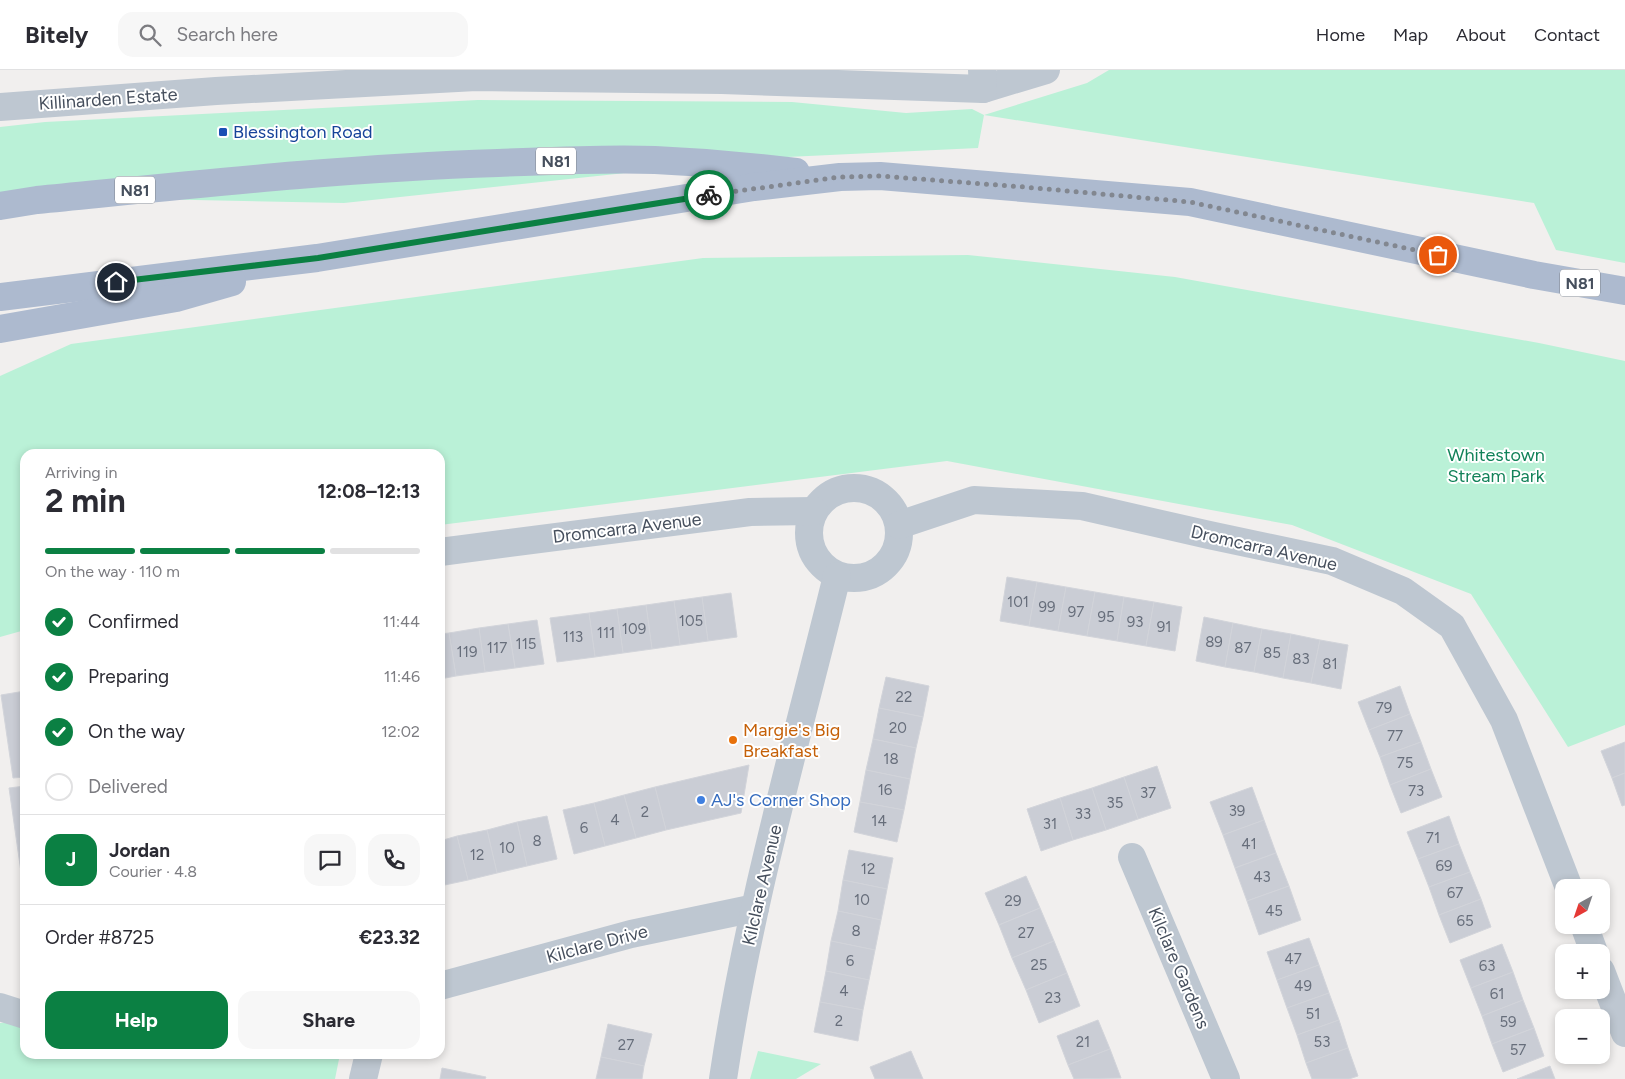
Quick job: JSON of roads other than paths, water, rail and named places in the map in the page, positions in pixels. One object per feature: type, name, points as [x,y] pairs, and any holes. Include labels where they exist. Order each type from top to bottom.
[{"type":"main road","name":"N81","points":[[0,206],[37,200],[271,177],[420,165],[654,160],[735,165],[840,177]]},
{"type":"main road","name":"N81","points":[[0,297],[318,258],[754,187],[840,177],[880,176],[1190,202],[1534,275],[1625,292]]},
{"type":"main road","points":[[0,329],[176,298],[318,258]]},
{"type":"street","name":"Killinarden Estate","points":[[0,107],[216,80],[476,74],[722,75],[983,80],[1046,70]]},
{"type":"street","points":[[854,488],[869,490],[883,498],[893,510],[899,525],[900,538],[896,552],[889,564],[865,578],[851,579],[837,576],[824,568],[814,556],[809,541],[809,525],[814,511],[824,498],[838,490],[854,488]]},
{"type":"street","name":"Dromcarra Avenue","points":[[899,525],[974,500],[1082,506],[1332,562],[1403,591],[1452,626],[1504,720],[1566,879]]},
{"type":"street","name":"Dromcarra Avenue","points":[[445,551],[750,512],[814,511]]},
{"type":"street","name":"Kilclare Avenue","points":[[723,1079],[730,1031],[755,908],[837,576]]},
{"type":"street","name":"Kilclare Gardens","points":[[1132,858],[1226,1079]]},
{"type":"street","name":"Kilclare Drive","points":[[445,985],[631,934],[755,908]]},
{"type":"street","points":[[1610,994],[1625,1033]]},
{"type":"street","points":[[0,1007],[20,1013]]},
{"type":"street","points":[[363,1079],[368,1059]]},
{"type":"place","name":"Blessington Road","points":[[223,132]]},
{"type":"place","name":"Margie's Big Breakfast","points":[[733,740]]},
{"type":"place","name":"AJ's Corner Shop","points":[[701,800]]},
{"type":"park label","name":"Whitestown Stream Park","points":[[1496,465]]}]
